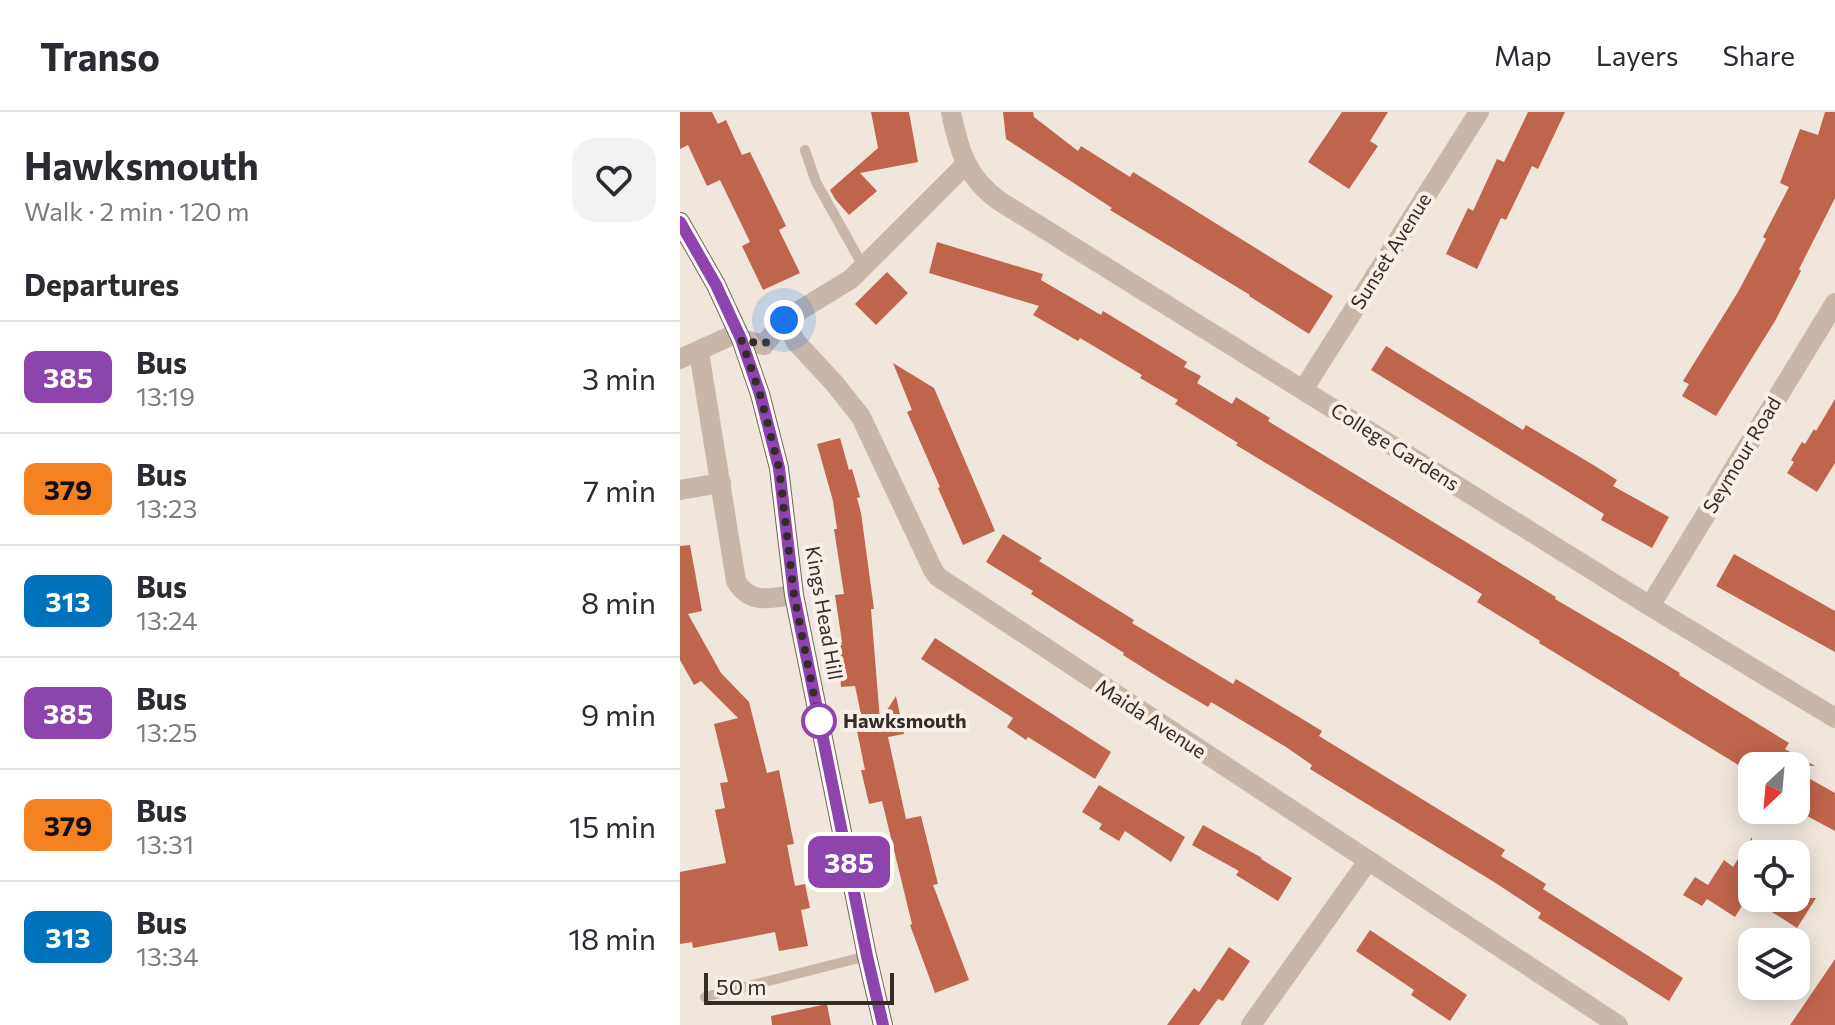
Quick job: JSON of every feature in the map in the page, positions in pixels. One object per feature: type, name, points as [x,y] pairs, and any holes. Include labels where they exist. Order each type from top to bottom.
[{"type":"main road","name":"Kings Head Hill","points":[[680,222],[716,285],[739,336],[760,394],[779,468],[794,595],[883,1025]]},
{"type":"street","name":"College Gardens","points":[[951,112],[966,164],[985,191],[1001,202],[1835,718]]},
{"type":"street","name":"Sunset Avenue","points":[[1303,390],[1479,112]]},
{"type":"street","points":[[794,595],[751,597],[742,592],[736,581],[721,483],[689,356],[739,336],[764,345],[784,320],[851,279],[966,164]]},
{"type":"street","name":"Seymour Road","points":[[1650,606],[1835,303]]},
{"type":"street","name":"Maida Avenue","points":[[784,320],[796,342],[861,417],[938,577],[1618,1025]]},
{"type":"street","points":[[680,490],[721,483]]},
{"type":"street","points":[[1251,1025],[1368,861]]},
{"type":"lane","points":[[805,150],[816,182],[863,266]]},
{"type":"lane","points":[[705,997],[867,956]]},
{"type":"building","points":[[680,112],[712,112],[718,124],[726,120],[742,155],[750,152],[786,226],[779,230],[800,273],[763,290],[742,246],[750,242],[720,180],[707,186],[688,145],[680,149]]},
{"type":"building","points":[[871,112],[909,112],[918,162],[860,173],[877,191],[849,215],[830,190],[878,148]]},
{"type":"building","points":[[1003,112],[1033,112],[1034,117],[1078,151],[1081,146],[1130,177],[1133,172],[1333,296],[1309,334],[1110,210],[1112,208],[1006,139]]},
{"type":"building","points":[[1342,112],[1388,112],[1370,141],[1378,146],[1349,189],[1308,162]]},
{"type":"building","points":[[1528,112],[1565,112],[1538,169],[1532,166],[1506,220],[1501,218],[1477,269],[1446,254],[1468,208],[1473,211],[1497,159],[1504,162]]},
{"type":"building","points":[[1825,112],[1835,112],[1835,198],[1775,321],[1716,416],[1682,396],[1689,384],[1683,381],[1738,292],[1766,239],[1763,237],[1789,187],[1780,183],[1800,129],[1818,135]]},
{"type":"building","points":[[937,242],[1043,274],[1041,280],[1101,315],[1103,311],[1187,362],[1184,367],[1201,376],[1197,383],[1232,404],[1236,397],[1270,418],[1268,421],[1680,673],[1789,743],[1785,749],[1790,752],[1738,752],[1738,765],[1477,602],[1482,594],[1236,445],[1238,443],[1175,404],[1178,400],[1140,378],[1142,375],[1080,338],[1078,341],[1033,315],[1039,306],[929,273]]},
{"type":"building","points":[[887,272],[908,293],[876,325],[855,304]]},
{"type":"building","points":[[1386,346],[1523,430],[1526,425],[1595,466],[1617,480],[1613,486],[1669,517],[1652,548],[1601,520],[1604,514],[1371,370]]},
{"type":"building","points":[[893,363],[934,388],[995,531],[963,545],[907,412],[912,410]]},
{"type":"building","points":[[1835,399],[1835,463],[1817,492],[1787,473],[1802,442],[1805,444],[1814,429],[1816,431]]},
{"type":"building","points":[[840,438],[860,497],[857,498],[874,609],[871,609],[880,721],[896,696],[904,734],[888,737],[906,819],[921,816],[938,884],[933,885],[969,980],[935,993],[910,925],[882,801],[869,804],[861,770],[865,770],[856,726],[863,724],[855,686],[841,687],[838,643],[842,642],[835,595],[844,594],[833,501],[817,444]]},
{"type":"building","points":[[1003,534],[1042,558],[1039,561],[1134,620],[1132,623],[1233,684],[1236,679],[1322,731],[1319,736],[1505,850],[1501,856],[1546,884],[1543,889],[1683,978],[1669,1001],[1538,918],[1541,913],[1494,882],[1310,769],[1312,765],[1286,747],[1211,702],[1208,707],[1161,679],[1031,594],[1033,591],[986,562]]},
{"type":"building","points":[[690,545],[702,611],[688,614],[721,673],[749,702],[767,773],[779,770],[794,844],[787,845],[795,886],[805,884],[810,908],[801,910],[808,946],[779,951],[775,932],[693,948],[692,942],[680,944],[680,872],[726,863],[715,810],[725,808],[720,783],[728,782],[714,724],[738,718],[701,681],[694,685],[680,660],[680,546]]},
{"type":"building","points":[[1734,554],[1835,611],[1835,652],[1716,586]]},
{"type":"building","points":[[935,638],[1111,752],[1095,779],[1007,727],[1013,718],[921,659]]},
{"type":"building","points":[[1810,779],[1835,793],[1835,831],[1810,818]]},
{"type":"building","points":[[1099,785],[1185,837],[1171,862],[1125,831],[1119,841],[1099,829],[1102,824],[1082,812]]},
{"type":"building","points":[[1203,825],[1292,878],[1278,901],[1236,875],[1239,871],[1192,845]]},
{"type":"building","points":[[1738,859],[1738,912],[1735,917],[1707,899],[1702,906],[1683,895],[1695,877],[1708,885],[1724,860],[1733,867]]},
{"type":"building","points":[[1772,912],[1807,912],[1797,928]]},
{"type":"building","points":[[1370,930],[1467,995],[1450,1021],[1411,995],[1414,990],[1356,951]]},
{"type":"building","points":[[1229,947],[1250,961],[1223,1001],[1218,999],[1199,1025],[1167,1025],[1194,988],[1199,992]]},
{"type":"building","points":[[1835,959],[1835,1025],[1790,1025]]},
{"type":"building","points":[[827,1004],[831,1025],[772,1025],[771,1016]]},
{"type":"bus line","name":"385","points":[[680,222],[716,285],[741,339],[760,394],[779,468],[794,595],[883,1025]]},
{"type":"place","name":"Hawksmouth","points":[[819,721]]},
{"type":"route","points":[[784,320],[764,345],[741,339],[760,394],[779,468],[794,595],[819,721]]}]
